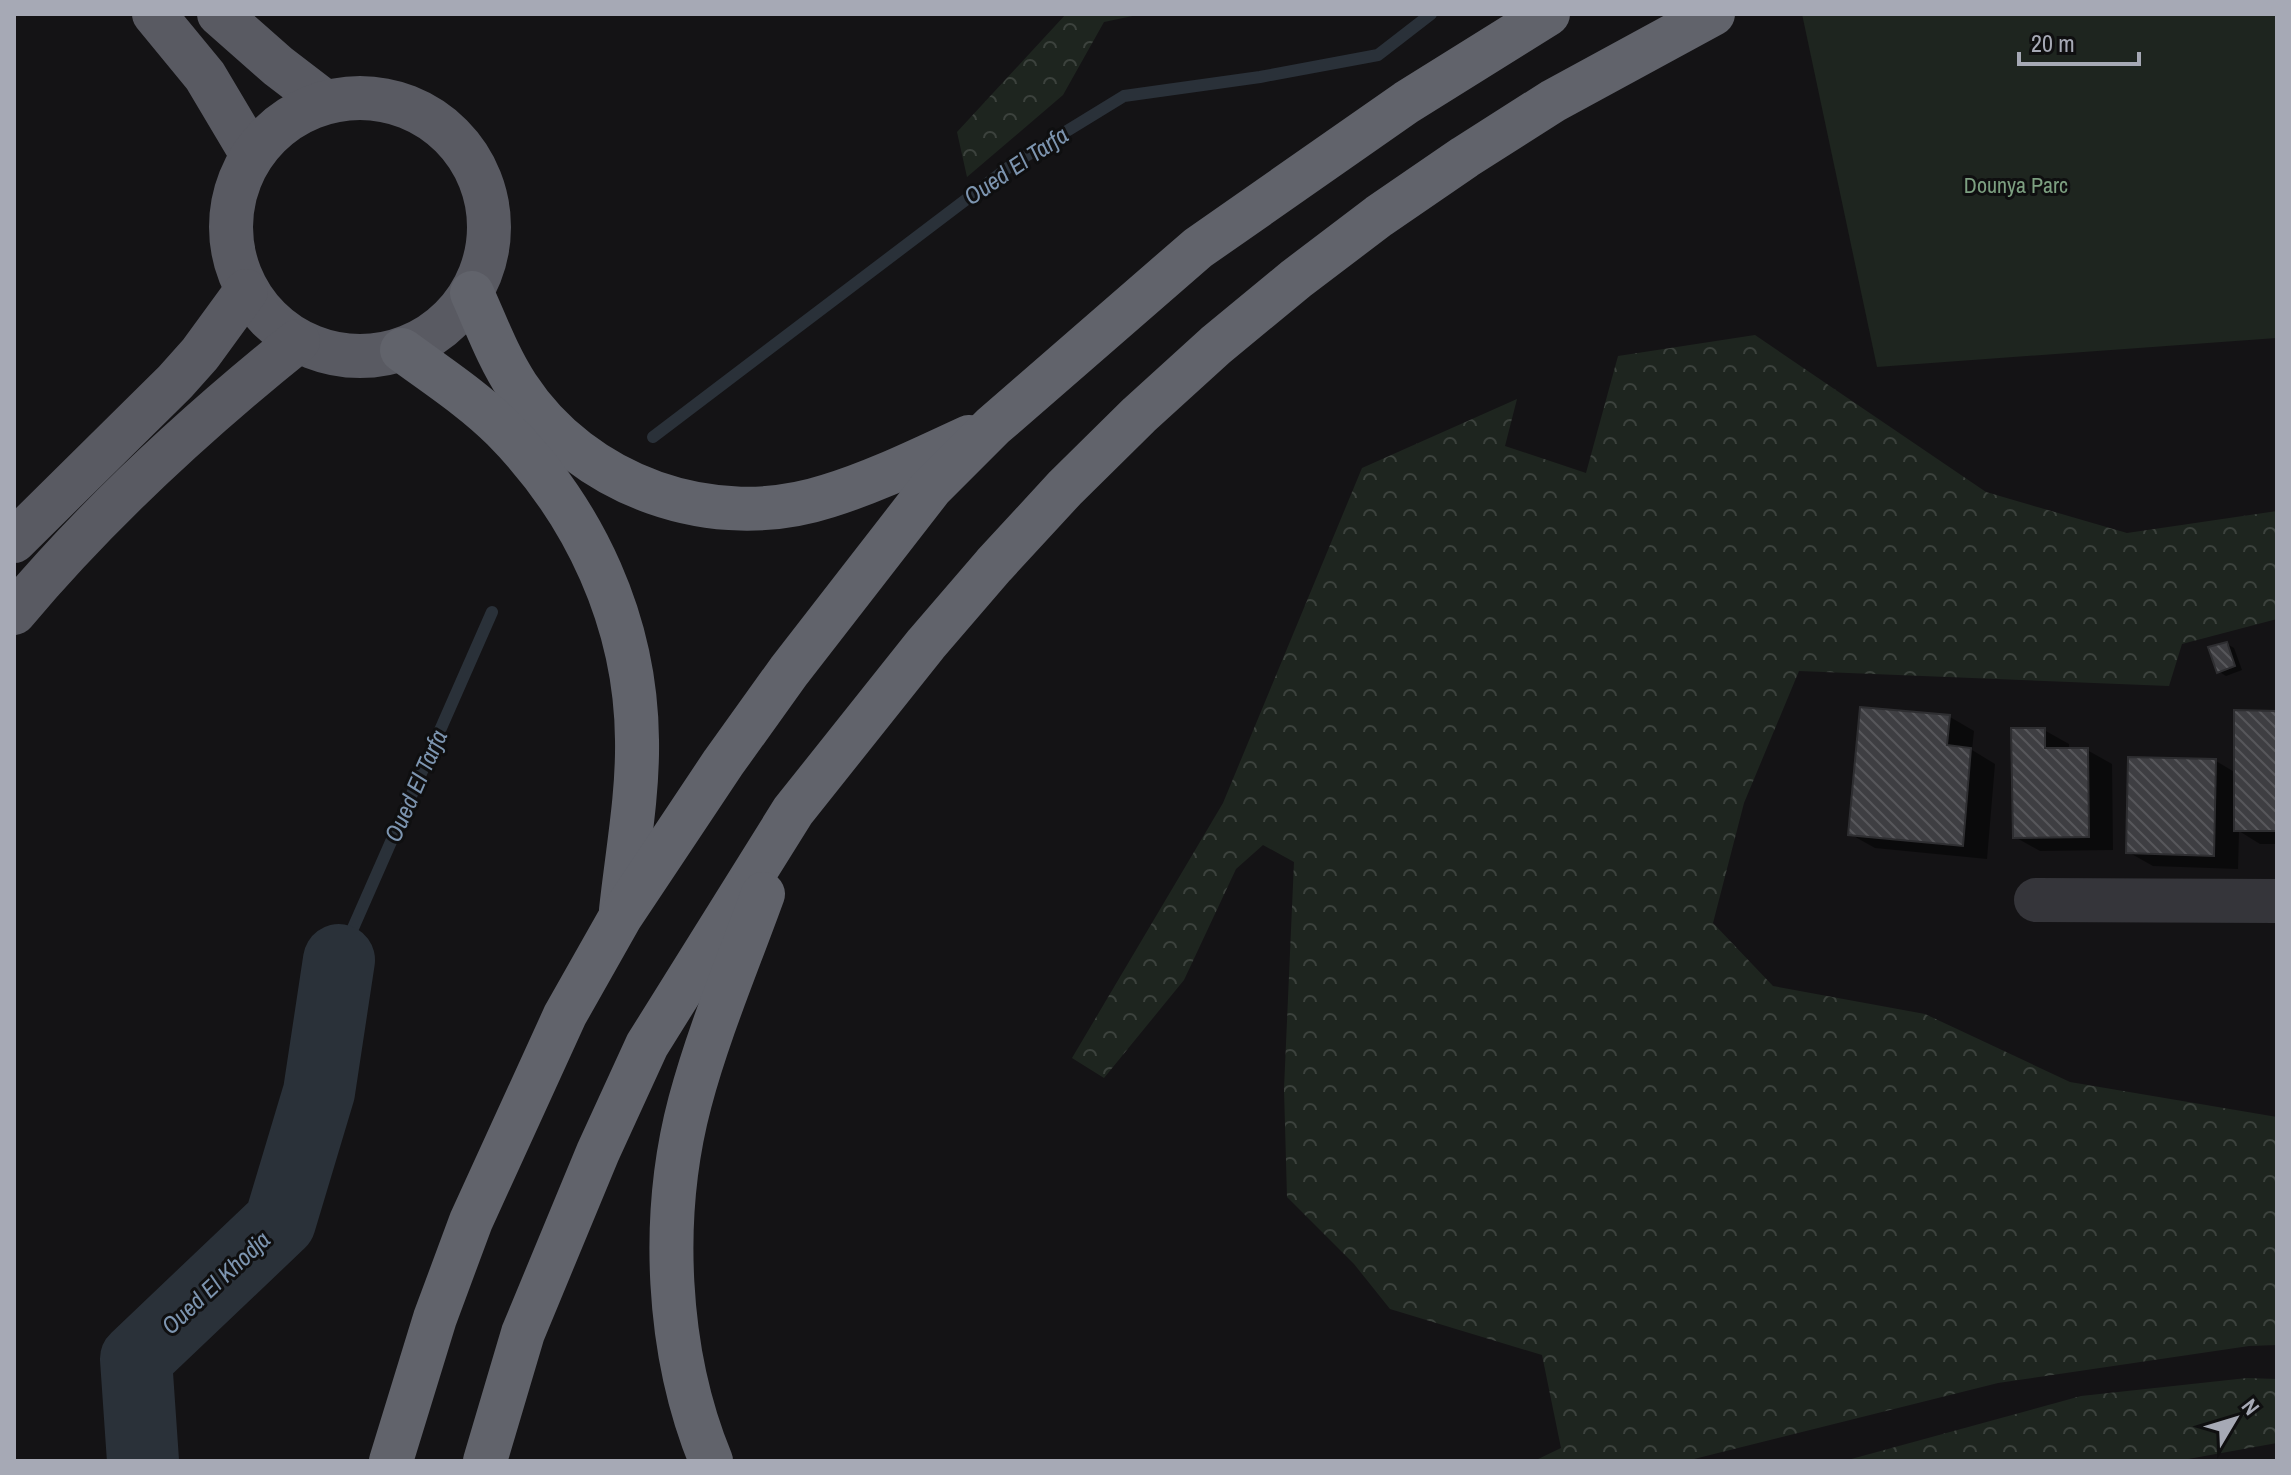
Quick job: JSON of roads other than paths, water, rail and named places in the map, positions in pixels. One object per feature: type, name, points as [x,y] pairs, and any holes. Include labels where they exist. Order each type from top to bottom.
[{"type":"highway","points":[[154,14],[205,76],[252,155]]},
{"type":"highway","points":[[219,14],[325,102]]},
{"type":"highway","points":[[391,1461],[435,1318],[471,1221],[565,1015],[621,916],[789,671],[931,488],[993,426],[1198,248],[1407,102],[1548,14]]},
{"type":"highway","points":[[485,1461],[523,1333],[598,1152],[647,1045],[793,811],[926,644],[1065,488],[1139,415],[1216,345],[1308,270],[1379,216],[1553,101],[1713,14]]},
{"type":"highway","points":[[355,97],[386,100],[415,109],[441,126],[462,148],[478,174],[487,204],[490,234],[485,264],[462,308],[435,333],[402,350],[367,357],[331,353],[298,341],[269,319],[246,291],[234,257],[230,222],[236,187],[252,155],[283,122],[325,102],[355,97]]},
{"type":"highway","points":[[14,541],[175,382],[200,354],[246,291]]},
{"type":"highway","points":[[472,293],[517,386],[541,418],[579,454],[624,481],[672,500],[724,509],[776,508],[827,497],[884,476],[993,426]]},
{"type":"highway","points":[[14,613],[184,437],[298,341]]},
{"type":"highway","points":[[402,350],[501,426],[540,469],[574,517],[601,569],[621,624],[633,682],[637,740],[621,916]]},
{"type":"highway","points":[[711,1461],[686,1387],[679,1342],[672,1246],[680,1149],[690,1102],[793,811]]},
{"type":"street","points":[[2036,900],[2277,901]]},
{"type":"waterway","name":"Oued El Tarfa","points":[[653,437],[1013,164],[1124,96],[1260,77],[1378,55],[1431,14]]},
{"type":"waterway","name":"Oued El Tarfa","points":[[339,960],[492,612]]},
{"type":"waterway","name":"Oued El Khodja","points":[[143,1461],[136,1359],[280,1222],[319,1092],[339,960]]},
{"type":"park label","name":"Dounya Parc","points":[[2016,185]]}]
